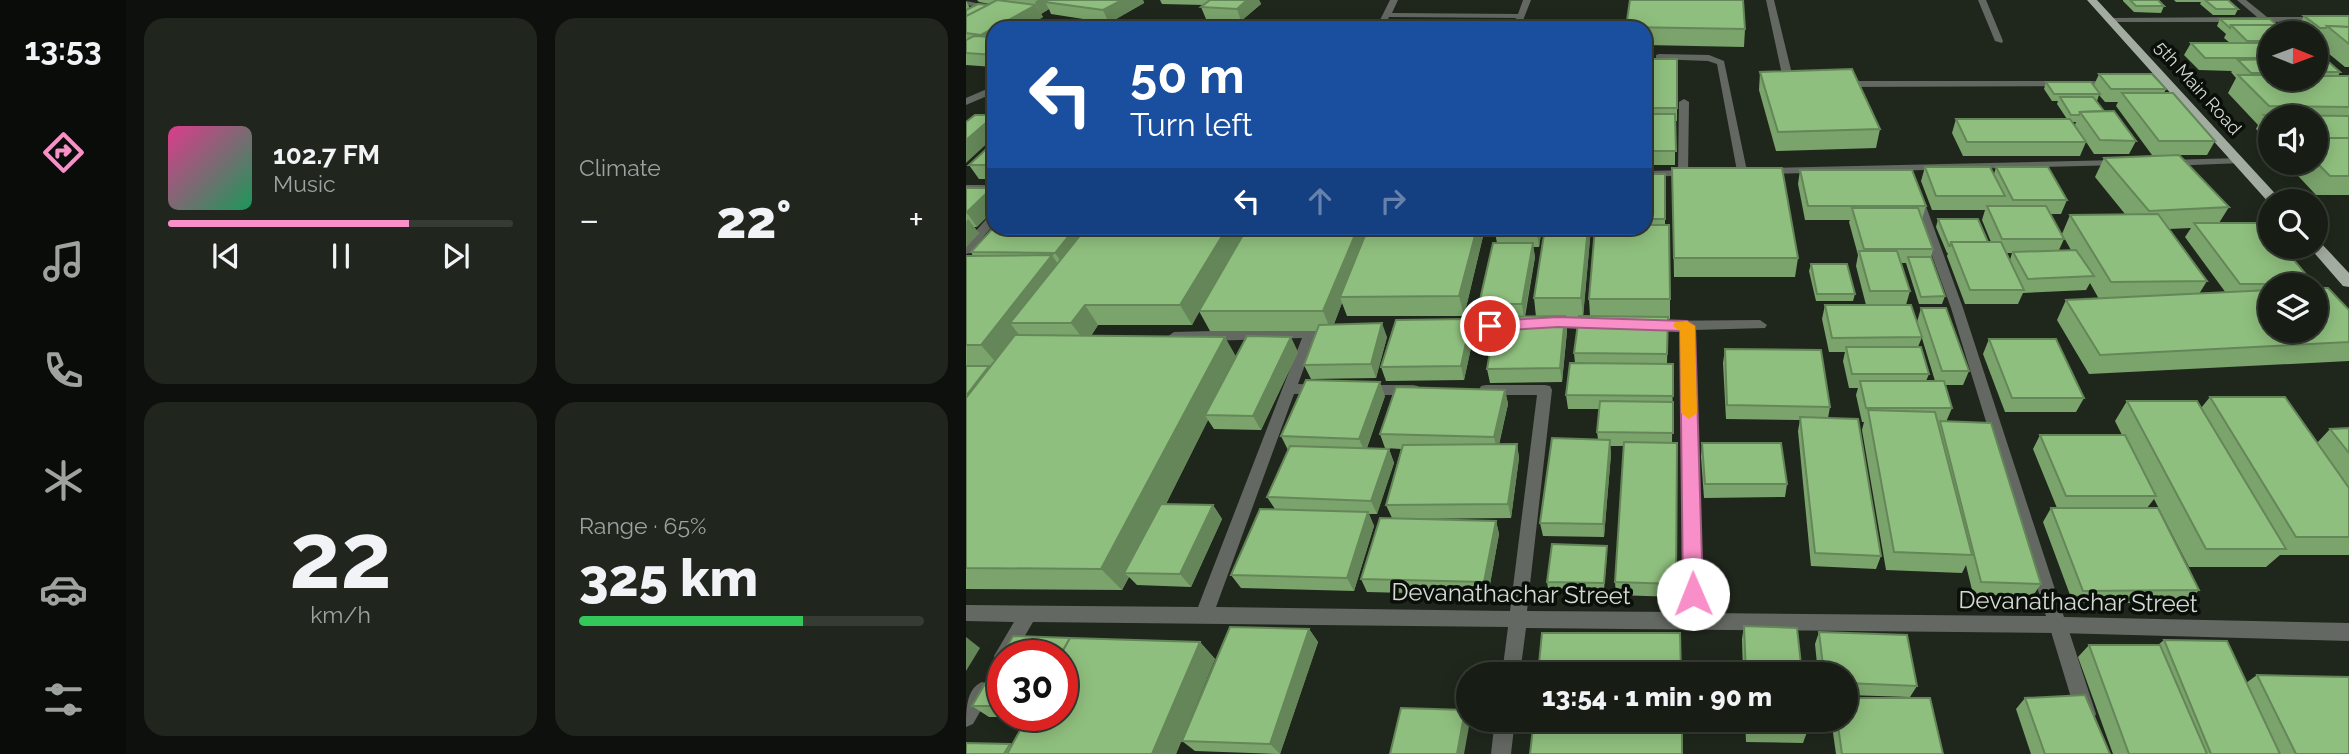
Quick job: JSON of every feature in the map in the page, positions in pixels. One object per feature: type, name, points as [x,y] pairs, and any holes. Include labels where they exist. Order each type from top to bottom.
[{"type":"main road","name":"5th Main Road","points":[[2092,0],[2264,189]]},
{"type":"main road","points":[[2328,259],[2349,282]]},
{"type":"street","points":[[1383,21],[1394,0]]},
{"type":"street","points":[[1519,21],[1527,0]]},
{"type":"street","points":[[1770,0],[1786,71],[1794,84],[1808,84]]},
{"type":"street","points":[[1982,0],[1999,41]]},
{"type":"street","points":[[2242,0],[2267,21]]},
{"type":"street","points":[[966,3],[1000,8]]},
{"type":"street","points":[[1386,15],[1521,16]]},
{"type":"street","points":[[2109,20],[2349,19]]},
{"type":"street","points":[[1659,57],[1709,58],[1721,63],[1736,171],[2128,163]]},
{"type":"street","points":[[1822,84],[2126,84]]},
{"type":"street","points":[[2154,84],[2168,84]]},
{"type":"street","points":[[966,102],[987,92]]},
{"type":"street","points":[[1683,173],[1684,102]]},
{"type":"street","points":[[2155,163],[2239,162]]},
{"type":"street","points":[[1906,167],[1957,308],[2092,729]]},
{"type":"street","points":[[1652,174],[1707,172]]},
{"type":"street","points":[[966,188],[987,188]]},
{"type":"street","points":[[966,250],[987,225]]},
{"type":"street","points":[[1445,327],[1558,322],[1613,325]]},
{"type":"street","points":[[1638,326],[1760,325]]},
{"type":"street","points":[[1687,326],[1693,621]]},
{"type":"street","points":[[1154,339],[1350,332]]},
{"type":"street","points":[[1204,615],[1310,334]]},
{"type":"street","points":[[1289,389],[1328,389]]},
{"type":"street","points":[[1354,390],[1433,390]]},
{"type":"street","points":[[1472,390],[1545,390],[1513,662]]},
{"type":"street","name":"Devanathachar Street","points":[[966,612],[2058,625],[2349,632]]},
{"type":"street","points":[[1013,640],[1029,613]]},
{"type":"street","points":[[966,717],[987,682]]},
{"type":"street","points":[[1501,754],[1504,732]]},
{"type":"building","points":[[997,0],[1036,5],[1007,21],[987,21],[987,32],[981,35],[966,33],[966,16]]},
{"type":"building","points":[[1122,0],[1103,10],[1045,2]]},
{"type":"building","points":[[1210,0],[1247,0],[1237,9],[1201,7]]},
{"type":"building","points":[[1630,0],[1743,0],[1745,29],[1652,27],[1652,21],[1627,21]]},
{"type":"building","points":[[2130,0],[2158,0],[2164,6],[2136,6]]},
{"type":"building","points":[[2205,0],[2228,0],[2238,9],[2216,9]]},
{"type":"building","points":[[978,4],[988,5],[966,16],[966,10]]},
{"type":"building","points":[[2304,16],[2349,16],[2349,27],[2328,26],[2328,21],[2311,21]]},
{"type":"building","points":[[2220,19],[2272,21],[2258,21],[2258,25],[2231,25],[2230,28]]},
{"type":"building","points":[[2231,25],[2258,25],[2258,41],[2247,41]]},
{"type":"building","points":[[2328,26],[2349,27],[2349,44],[2328,27]]},
{"type":"building","points":[[974,36],[987,37],[987,54],[966,53],[966,40]]},
{"type":"building","points":[[2191,43],[2258,43],[2258,58],[2205,58]]},
{"type":"building","points":[[1652,59],[1677,59],[1677,108],[1652,108]]},
{"type":"building","points":[[2258,59],[2258,73],[2251,73],[2238,60]]},
{"type":"building","points":[[2328,61],[2340,72],[2328,72]]},
{"type":"building","points":[[1852,69],[1880,129],[1778,132],[1760,72]]},
{"type":"building","points":[[2099,74],[2152,74],[2166,89],[2111,89]]},
{"type":"building","points":[[2238,75],[2258,75],[2258,91],[2328,91],[2328,76],[2349,76],[2349,107],[2268,105]]},
{"type":"building","points":[[2046,82],[2091,82],[2100,94],[2054,94]]},
{"type":"building","points":[[2122,93],[2173,93],[2215,141],[2159,141]]},
{"type":"building","points":[[2060,97],[2093,97],[2104,111],[2071,115]]},
{"type":"building","points":[[2114,111],[2136,141],[2100,140],[2080,112]]},
{"type":"building","points":[[1652,114],[1675,114],[1676,151],[1652,151]]},
{"type":"building","points":[[975,115],[987,115],[987,122],[966,140],[966,122]]},
{"type":"building","points":[[2328,116],[2349,116],[2349,138],[2328,138]]},
{"type":"building","points":[[1956,119],[2070,119],[2086,142],[1967,142]]},
{"type":"building","points":[[2328,138],[2349,138],[2349,176],[2330,176]]},
{"type":"building","points":[[987,148],[987,165],[969,165]]},
{"type":"building","points":[[2179,155],[2229,207],[2149,211],[2104,158]]},
{"type":"building","points":[[1925,167],[1990,167],[2005,196],[1936,196]]},
{"type":"building","points":[[1996,167],[2048,167],[2067,200],[2013,200]]},
{"type":"building","points":[[1672,168],[1782,168],[1798,258],[1674,258]]},
{"type":"building","points":[[1800,170],[1912,170],[1926,206],[1808,206]]},
{"type":"building","points":[[1652,174],[1665,174],[1665,219],[1652,219]]},
{"type":"building","points":[[966,188],[987,188],[987,193],[966,213]]},
{"type":"building","points":[[1987,206],[2046,206],[2064,239],[2002,239]]},
{"type":"building","points":[[1852,208],[1918,208],[1933,249],[1864,249]]},
{"type":"building","points":[[2158,214],[2207,281],[2111,282],[2070,215]]},
{"type":"building","points":[[1938,219],[1978,219],[1988,242],[1951,242],[1949,246]]},
{"type":"building","points":[[2194,223],[2258,223],[2258,259],[2293,259],[2305,273],[2258,273],[2258,284],[2240,284]]},
{"type":"building","points":[[1652,225],[1669,225],[1670,299],[1589,299],[1594,235],[1652,235]]},
{"type":"building","points":[[987,235],[1069,235],[1055,253],[971,252]]},
{"type":"building","points":[[1080,235],[1223,235],[1180,305],[1085,305],[1071,323],[1010,323]]},
{"type":"building","points":[[1243,235],[1355,235],[1323,311],[1199,311]]},
{"type":"building","points":[[1365,235],[1475,235],[1459,296],[1340,297]]},
{"type":"building","points":[[1544,235],[1587,235],[1581,298],[1534,298]]},
{"type":"building","points":[[1951,242],[2001,242],[2024,290],[1970,290]]},
{"type":"building","points":[[1493,243],[1533,243],[1522,304],[1479,304]]},
{"type":"building","points":[[2076,250],[2094,276],[2028,279],[2013,252]]},
{"type":"building","points":[[1859,251],[1897,251],[1910,291],[1870,291]]},
{"type":"building","points":[[1052,255],[981,345],[966,345],[966,256]]},
{"type":"building","points":[[1908,257],[1931,257],[1945,296],[1921,297]]},
{"type":"building","points":[[1811,264],[1847,264],[1855,294],[1817,294]]},
{"type":"building","points":[[2328,288],[2349,310],[2349,342],[2100,355],[2066,300],[2258,291],[2258,343],[2328,343]]},
{"type":"building","points":[[1825,305],[1911,305],[1922,337],[1832,338]]},
{"type":"building","points":[[1921,308],[1946,308],[1969,371],[1942,371]]},
{"type":"building","points":[[1565,316],[1560,368],[1487,369],[1496,317]]},
{"type":"building","points":[[1579,316],[1668,317],[1667,354],[1574,353]]},
{"type":"building","points":[[1471,319],[1461,366],[1381,367],[1396,320]]},
{"type":"building","points":[[1382,323],[1371,364],[1304,365],[1319,325]]},
{"type":"building","points":[[1015,335],[1225,337],[1101,569],[966,568],[966,398]]},
{"type":"building","points":[[1247,336],[1291,337],[1253,416],[1205,415]]},
{"type":"building","points":[[1989,339],[2056,339],[2084,398],[2012,398]]},
{"type":"building","points":[[1846,347],[1921,347],[1929,374],[1852,374]]},
{"type":"building","points":[[1725,349],[1821,350],[1830,407],[1727,405]]},
{"type":"building","points":[[1570,363],[1673,364],[1673,396],[1566,395]]},
{"type":"building","points":[[966,366],[989,366],[966,396]]},
{"type":"building","points":[[1306,380],[1380,382],[1359,439],[1281,436]]},
{"type":"building","points":[[1860,381],[1944,381],[1952,408],[1866,408]]},
{"type":"building","points":[[1396,387],[1505,390],[1494,437],[1380,434]]},
{"type":"building","points":[[2210,397],[2285,397],[2349,488],[2349,537],[2296,537]]},
{"type":"building","points":[[1600,401],[1673,402],[1673,433],[1597,432]]},
{"type":"building","points":[[2127,401],[2197,401],[2286,549],[2206,549]]},
{"type":"building","points":[[1868,410],[1935,412],[1972,555],[1894,552]]},
{"type":"building","points":[[1800,417],[1858,419],[1881,556],[1815,553]]},
{"type":"building","points":[[1940,421],[1991,423],[2041,584],[1981,582]]},
{"type":"building","points":[[2349,428],[2349,453],[2330,429]]},
{"type":"building","points":[[2040,435],[2125,435],[2156,496],[2066,496]]},
{"type":"building","points":[[1552,438],[1610,440],[1603,524],[1540,523]]},
{"type":"building","points":[[1624,442],[1677,443],[1676,584],[1615,582]]},
{"type":"building","points":[[1702,443],[1781,443],[1787,484],[1705,484]]},
{"type":"building","points":[[1517,444],[1508,504],[1386,505],[1403,445]]},
{"type":"building","points":[[1290,446],[1389,449],[1371,501],[1267,497]]},
{"type":"building","points":[[1161,504],[1213,505],[1180,574],[1124,573]]},
{"type":"building","points":[[2051,508],[2158,508],[2199,590],[2083,591]]},
{"type":"building","points":[[1260,509],[1368,512],[1347,578],[1231,575]]},
{"type":"building","points":[[1380,518],[1496,521],[1484,582],[1361,579]]},
{"type":"building","points":[[1552,544],[1607,546],[1604,583],[1547,582]]},
{"type":"building","points":[[1744,626],[1797,628],[1801,662],[1746,662]]},
{"type":"building","points":[[1230,627],[1309,629],[1270,744],[1182,741]]},
{"type":"building","points":[[1819,632],[1907,635],[1917,686],[1858,684],[1858,662],[1823,662]]},
{"type":"building","points":[[1542,633],[1680,633],[1681,662],[1539,662]]},
{"type":"building","points":[[1013,636],[1071,638],[1069,640],[1011,640]]},
{"type":"building","points":[[1070,638],[1200,642],[1152,754],[1007,754],[1020,731],[1078,731],[1078,640],[1069,640]]},
{"type":"building","points":[[2164,640],[2227,641],[2280,754],[2211,754]]},
{"type":"building","points":[[2089,645],[2160,645],[2207,754],[2129,754]]},
{"type":"building","points":[[2257,675],[2349,677],[2349,754],[2296,754]]},
{"type":"building","points":[[987,680],[987,706],[972,706]]},
{"type":"building","points":[[2085,695],[2110,754],[2045,754],[2025,698]]},
{"type":"building","points":[[1858,698],[1930,698],[1943,754],[1842,754],[1839,732],[1858,732]]},
{"type":"building","points":[[1401,708],[1456,710],[1456,732],[1461,732],[1457,754],[1390,754]]},
{"type":"building","points":[[1533,732],[1682,732],[1682,754],[1530,754]]},
{"type":"building","points":[[966,743],[1010,744],[1004,754],[966,754]]},
{"type":"slow traffic","points":[[1681,326],[1687,326],[1689,413]]},
{"type":"route","points":[[1490,326],[1558,322],[1687,326],[1693,594]]}]
